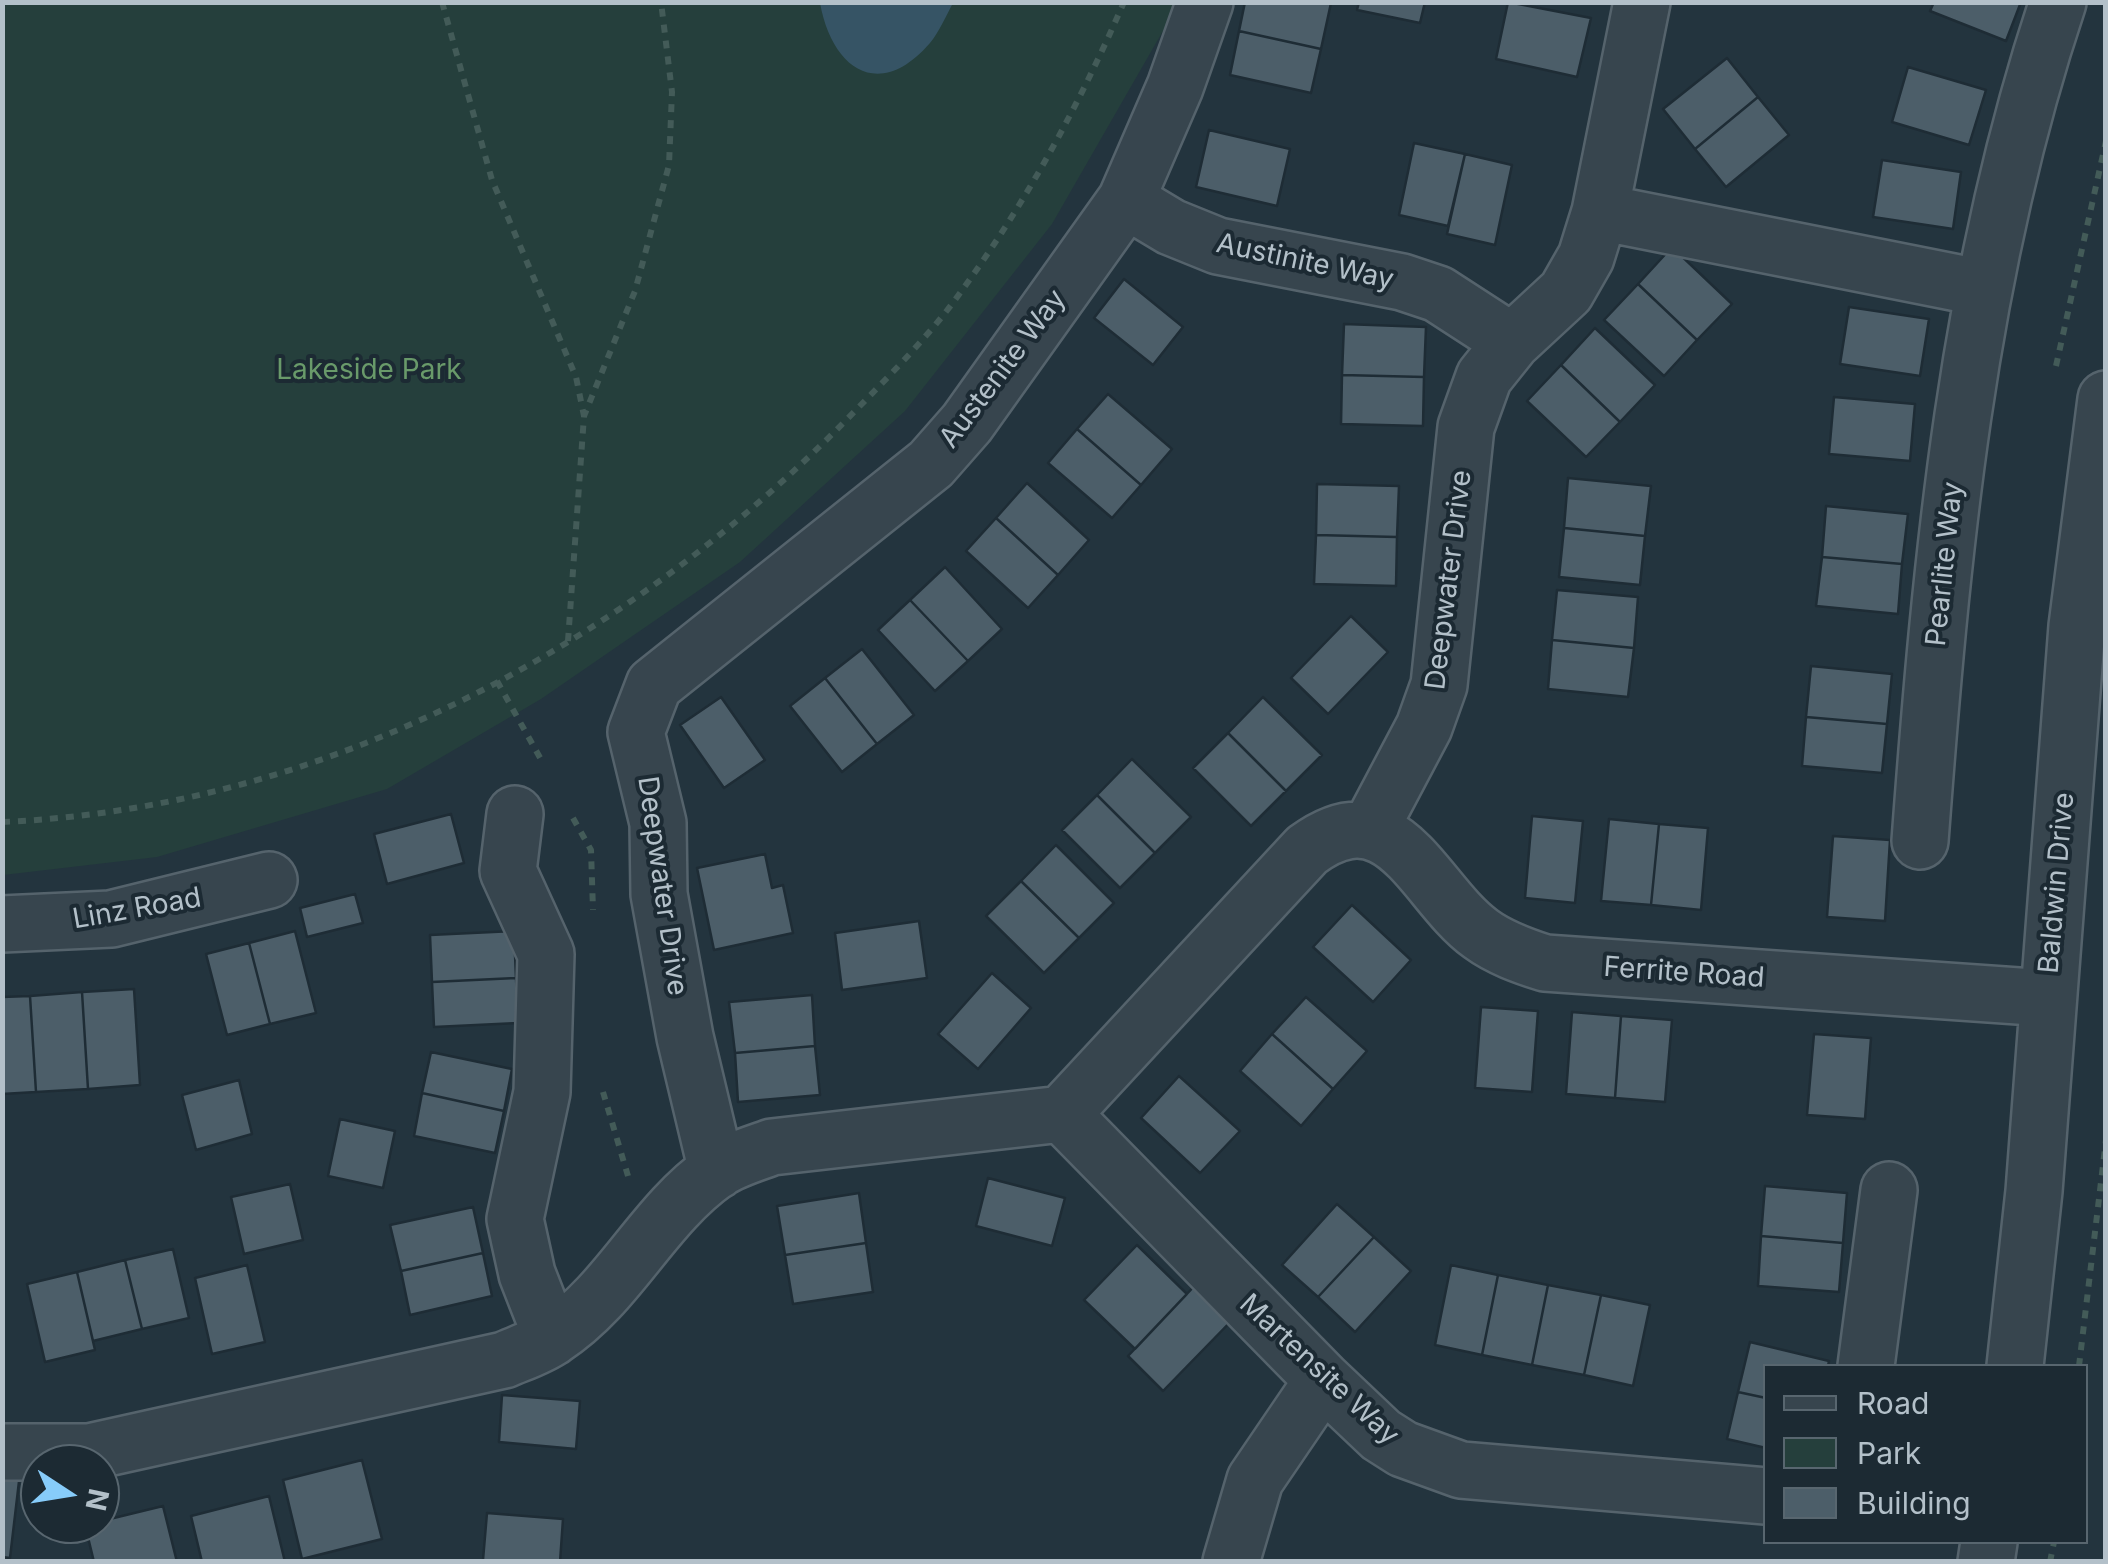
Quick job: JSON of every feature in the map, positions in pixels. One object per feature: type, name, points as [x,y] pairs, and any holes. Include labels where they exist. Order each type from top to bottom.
[{"type":"street","points":[[1126,200],[1176,87],[1204,2]]},
{"type":"street","name":"Deepwater Drive","points":[[1370,831],[1433,707],[1466,428],[1484,378],[1512,342],[1566,292],[1586,258],[1600,212],[1642,2]]},
{"type":"street","name":"Pearlite Way","points":[[1920,842],[1938,619],[1959,434],[1983,288],[2058,2]]},
{"type":"street","name":"Austinite Way","points":[[1126,200],[1171,227],[1218,246],[1402,282],[1438,294],[1512,342]]},
{"type":"street","name":"Austenite Way","points":[[719,633],[931,464],[967,423],[1126,200]]},
{"type":"street","points":[[1600,212],[1983,288]]},
{"type":"street","name":"Baldwin Drive","points":[[2015,1364],[2077,626],[2106,400]]},
{"type":"street","name":"Deepwater Drive","points":[[717,1170],[665,930],[659,894],[658,823],[636,732],[654,685],[719,633]]},
{"type":"street","points":[[515,814],[508,871],[546,954],[542,1092],[514,1219],[527,1274],[552,1338]]},
{"type":"street","points":[[2,1452],[90,1452],[504,1360],[552,1338],[620,1275],[688,1195],[717,1170],[772,1147],[1062,1114],[1308,850],[1327,836],[1370,831]]},
{"type":"street","name":"Ferrite Road","points":[[1370,831],[1406,852],[1479,933],[1511,952],[1546,963],[2048,998]]},
{"type":"street","name":"Linz Road","points":[[2,924],[112,918],[269,880]]},
{"type":"street","name":"Martensite Way","points":[[1062,1114],[1323,1380],[1381,1435],[1416,1455],[1461,1470],[1763,1496]]},
{"type":"street","points":[[1866,1364],[1889,1190]]},
{"type":"street","points":[[1232,1562],[1255,1480],[1323,1380]]},
{"type":"path","points":[[442,2],[492,180],[576,377],[584,416],[568,642]]},
{"type":"path","points":[[584,416],[634,291],[668,165],[672,92],[661,2]]},
{"type":"path","points":[[2,822],[135,809],[300,769],[476,692],[636,602],[728,530],[806,461],[949,308],[1004,232],[1046,163],[1083,95],[1124,2]]},
{"type":"path","points":[[2079,1364],[2106,1140]]},
{"type":"green space","name":"Lakeside Park","points":[[2,3],[1179,3],[1052,224],[905,411],[740,562],[541,699],[387,789],[157,857],[3,875]]},
{"type":"water","points":[[820,2],[953,3],[933,39],[911,61],[893,71],[876,74],[860,70],[835,45]]},
{"type":"building","points":[[1245,2],[1331,3],[1321,49],[1239,31]]},
{"type":"building","points":[[1359,2],[1425,2],[1420,23],[1357,10]]},
{"type":"building","points":[[1508,2],[1591,18],[1577,77],[1496,59]]},
{"type":"building","points":[[1934,2],[2021,2],[2006,41],[1930,11]]},
{"type":"building","points":[[1239,31],[1321,49],[1311,93],[1230,75]]},
{"type":"building","points":[[1727,58],[1758,97],[1695,149],[1663,109]]},
{"type":"building","points":[[1908,67],[1986,90],[1969,145],[1892,122]]},
{"type":"building","points":[[1758,97],[1789,135],[1726,187],[1695,149]]},
{"type":"building","points":[[1209,130],[1290,149],[1277,206],[1196,187]]},
{"type":"building","points":[[1414,143],[1465,154],[1448,226],[1399,215]]},
{"type":"building","points":[[1465,154],[1512,165],[1495,245],[1447,234]]},
{"type":"building","points":[[1882,160],[1961,172],[1953,229],[1873,217]]},
{"type":"building","points":[[1672,247],[1732,304],[1697,340],[1638,284]]},
{"type":"building","points":[[1124,279],[1183,327],[1153,365],[1094,318]]},
{"type":"building","points":[[1638,284],[1697,340],[1664,376],[1604,320]]},
{"type":"building","points":[[1849,307],[1929,319],[1920,376],[1840,364]]},
{"type":"building","points":[[1344,324],[1426,327],[1424,377],[1342,375]]},
{"type":"building","points":[[1595,328],[1655,385],[1620,422],[1561,365]]},
{"type":"building","points":[[1561,365],[1620,422],[1586,457],[1527,401]]},
{"type":"building","points":[[1342,375],[1424,377],[1423,426],[1341,424]]},
{"type":"building","points":[[1108,394],[1172,449],[1141,485],[1077,429]]},
{"type":"building","points":[[1834,397],[1915,404],[1910,461],[1829,454]]},
{"type":"building","points":[[1077,429],[1141,485],[1112,518],[1048,463]]},
{"type":"building","points":[[1568,478],[1651,486],[1645,536],[1564,528]]},
{"type":"building","points":[[1027,483],[1089,540],[1058,575],[996,518]]},
{"type":"building","points":[[1317,484],[1399,486],[1397,537],[1316,535]]},
{"type":"building","points":[[1826,506],[1908,514],[1902,564],[1822,557]]},
{"type":"building","points":[[996,518],[1058,575],[1028,608],[966,551]]},
{"type":"building","points":[[1564,528],[1645,536],[1640,585],[1559,577]]},
{"type":"building","points":[[1316,535],[1397,537],[1396,586],[1314,584]]},
{"type":"building","points":[[1822,557],[1902,564],[1898,614],[1816,606]]},
{"type":"building","points":[[945,567],[1002,629],[968,661],[910,600]]},
{"type":"building","points":[[1557,590],[1638,597],[1634,648],[1552,640]]},
{"type":"building","points":[[910,600],[968,661],[935,691],[878,630]]},
{"type":"building","points":[[1351,616],[1388,652],[1328,714],[1291,678]]},
{"type":"building","points":[[1552,640],[1634,648],[1628,697],[1548,689]]},
{"type":"building","points":[[862,649],[914,715],[877,744],[825,678]]},
{"type":"building","points":[[1811,666],[1892,674],[1887,724],[1806,717]]},
{"type":"building","points":[[825,678],[877,744],[842,772],[790,706]]},
{"type":"building","points":[[721,697],[765,760],[724,788],[680,725]]},
{"type":"building","points":[[1263,697],[1322,755],[1286,791],[1228,733]]},
{"type":"building","points":[[1806,717],[1887,724],[1882,773],[1802,766]]},
{"type":"building","points":[[1228,733],[1286,791],[1251,826],[1193,768]]},
{"type":"building","points":[[1132,759],[1191,817],[1155,853],[1097,795]]},
{"type":"building","points":[[1097,795],[1155,853],[1120,888],[1062,830]]},
{"type":"building","points":[[451,814],[464,863],[387,884],[374,834]]},
{"type":"building","points":[[1532,816],[1583,821],[1575,903],[1525,898]]},
{"type":"building","points":[[1609,819],[1659,824],[1651,905],[1601,901]]},
{"type":"building","points":[[1659,824],[1708,828],[1701,910],[1651,905]]},
{"type":"building","points":[[1833,836],[1890,840],[1885,921],[1827,917]]},
{"type":"building","points":[[1056,845],[1114,903],[1079,938],[1021,881]]},
{"type":"building","points":[[765,854],[772,888],[783,885],[793,933],[714,950],[697,868]]},
{"type":"building","points":[[1021,881],[1079,938],[1044,973],[986,916]]},
{"type":"building","points":[[355,894],[363,923],[307,937],[300,908]]},
{"type":"building","points":[[1352,905],[1411,960],[1373,1002],[1313,947]]},
{"type":"building","points":[[919,921],[927,978],[842,990],[835,933]]},
{"type":"building","points":[[295,931],[316,1013],[270,1024],[249,943]]},
{"type":"building","points":[[514,931],[516,978],[432,982],[430,935]]},
{"type":"building","points":[[249,943],[270,1024],[227,1035],[206,954]]},
{"type":"building","points":[[992,973],[1031,1008],[978,1069],[938,1034]]},
{"type":"building","points":[[516,978],[518,1023],[434,1027],[432,982]]},
{"type":"building","points":[[134,989],[140,1085],[88,1089],[82,992]]},
{"type":"building","points":[[82,992],[88,1089],[36,1092],[30,996]]},
{"type":"building","points":[[812,995],[815,1046],[735,1053],[729,1002]]},
{"type":"building","points":[[30,996],[36,1092],[2,1094],[2,997]]},
{"type":"building","points":[[1306,997],[1367,1051],[1333,1089],[1272,1034]]},
{"type":"building","points":[[1481,1007],[1538,1011],[1532,1092],[1475,1088]]},
{"type":"building","points":[[1572,1012],[1621,1016],[1615,1098],[1566,1094]]},
{"type":"building","points":[[1621,1016],[1672,1020],[1665,1102],[1615,1098]]},
{"type":"building","points":[[1272,1034],[1333,1089],[1301,1126],[1240,1071]]},
{"type":"building","points":[[1814,1034],[1871,1038],[1865,1119],[1807,1115]]},
{"type":"building","points":[[815,1046],[820,1095],[738,1102],[735,1053]]},
{"type":"building","points":[[431,1052],[512,1069],[504,1111],[422,1093]]},
{"type":"building","points":[[1179,1076],[1240,1131],[1200,1173],[1141,1118]]},
{"type":"building","points":[[239,1080],[252,1134],[196,1150],[182,1095]]},
{"type":"building","points":[[422,1093],[504,1111],[495,1153],[414,1136]]},
{"type":"building","points":[[340,1119],[395,1131],[383,1188],[328,1176]]},
{"type":"building","points":[[988,1178],[1065,1198],[1052,1246],[976,1226]]},
{"type":"building","points":[[290,1184],[303,1240],[244,1254],[231,1197]]},
{"type":"building","points":[[1765,1186],[1847,1193],[1843,1243],[1761,1236]]},
{"type":"building","points":[[859,1193],[866,1243],[785,1255],[777,1206]]},
{"type":"building","points":[[1337,1204],[1374,1237],[1318,1297],[1282,1265]]},
{"type":"building","points":[[473,1207],[483,1253],[401,1271],[390,1225]]},
{"type":"building","points":[[1761,1236],[1843,1243],[1839,1292],[1758,1286]]},
{"type":"building","points":[[1374,1237],[1411,1271],[1355,1332],[1318,1297]]},
{"type":"building","points":[[866,1243],[873,1292],[793,1304],[785,1255]]},
{"type":"building","points":[[1137,1245],[1187,1294],[1135,1349],[1084,1300]]},
{"type":"building","points":[[173,1249],[189,1318],[142,1329],[125,1260]]},
{"type":"building","points":[[483,1253],[492,1296],[410,1315],[401,1271]]},
{"type":"building","points":[[125,1260],[142,1329],[93,1341],[77,1272]]},
{"type":"building","points":[[247,1265],[265,1342],[212,1354],[195,1278]]},
{"type":"building","points":[[1451,1265],[1498,1275],[1482,1355],[1435,1345]]},
{"type":"building","points":[[77,1272],[95,1350],[45,1362],[27,1284]]},
{"type":"building","points":[[1498,1275],[1548,1285],[1532,1365],[1482,1355]]},
{"type":"building","points":[[1202,1278],[1239,1313],[1163,1391],[1128,1356]]},
{"type":"building","points":[[1548,1285],[1601,1295],[1584,1375],[1532,1365]]},
{"type":"building","points":[[1601,1295],[1650,1305],[1633,1386],[1584,1375]]},
{"type":"building","points":[[1750,1342],[1829,1361],[1763,1364],[1763,1397],[1738,1392]]},
{"type":"building","points":[[1738,1392],[1763,1397],[1763,1447],[1727,1439]]},
{"type":"building","points":[[502,1395],[580,1401],[576,1449],[499,1442]]},
{"type":"building","points":[[362,1460],[382,1539],[302,1559],[283,1480]]},
{"type":"building","points":[[2,1470],[20,1473],[10,1558],[2,1557]]},
{"type":"building","points":[[269,1496],[285,1562],[202,1562],[191,1516]]},
{"type":"building","points":[[163,1506],[177,1562],[94,1562],[90,1544],[120,1544],[120,1516]]},
{"type":"building","points":[[487,1513],[563,1519],[560,1562],[483,1560]]}]
